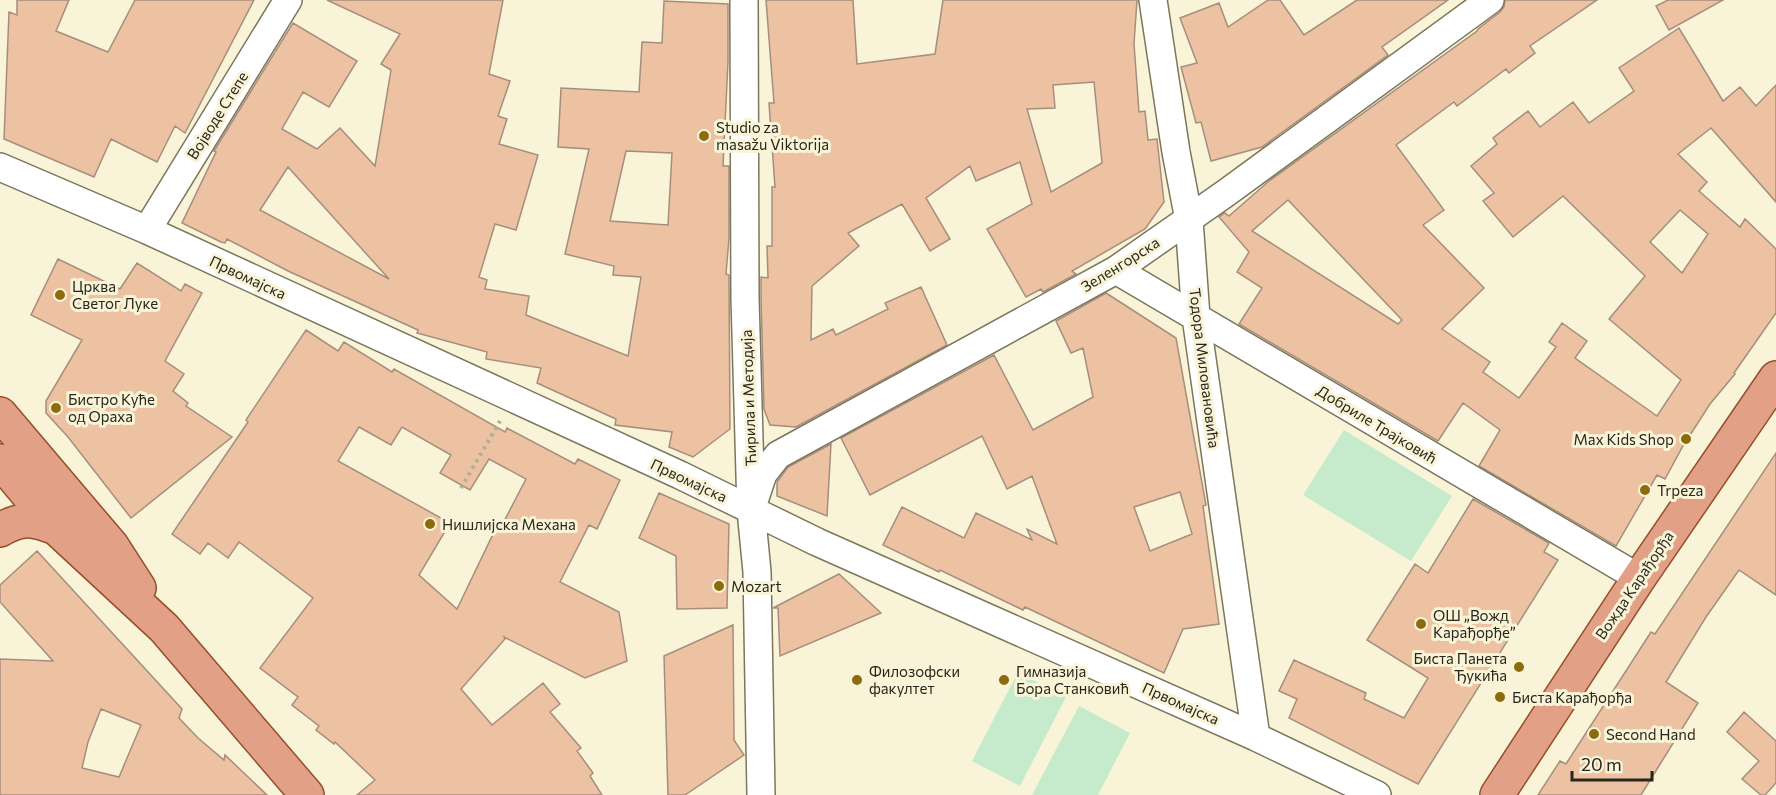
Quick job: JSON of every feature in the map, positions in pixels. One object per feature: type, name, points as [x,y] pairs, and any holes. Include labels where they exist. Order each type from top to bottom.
[{"type":"main road","name":"Вожда Карађорђа","points":[[1497,795],[1639,578],[1776,378]]},
{"type":"main road","points":[[0,414],[112,546],[164,628]]},
{"type":"main road","points":[[0,461],[56,528],[164,628],[307,795]]},
{"type":"main road","points":[[0,530],[27,520],[56,528]]},
{"type":"street","name":"Војводе Степе","points":[[147,230],[288,0]]},
{"type":"street","name":"Ћирила и Методија","points":[[744,0],[745,298],[751,510],[757,572],[761,795]]},
{"type":"street","name":"Тодора Миловановића","points":[[1153,0],[1176,152],[1189,220],[1196,316],[1256,737]]},
{"type":"street","name":"Зеленгорска","points":[[751,510],[763,474],[772,460],[783,451],[1116,270],[1189,220],[1490,0]]},
{"type":"street","name":"Првомајска","points":[[0,167],[147,230],[817,542],[1256,737],[1377,795]]},
{"type":"street","name":"Добриле Трајковић","points":[[1116,270],[1639,578]]},
{"type":"path","points":[[462,488],[504,413]]},
{"type":"green space","points":[[1344,430],[1452,496],[1411,561],[1303,495]]},
{"type":"green space","points":[[1018,672],[1066,697],[1020,786],[972,761]]},
{"type":"green space","points":[[1079,706],[1130,733],[1098,795],[1032,795]]},
{"type":"building","points":[[17,0],[69,0],[56,31],[108,52],[135,0],[254,0],[185,133],[175,126],[157,162],[111,139],[94,177],[4,139],[9,12],[17,15]]},
{"type":"building","points":[[327,0],[503,0],[489,74],[510,81],[498,116],[507,119],[499,144],[538,155],[516,230],[495,224],[479,277],[487,280],[485,289],[529,296],[526,315],[628,356],[641,277],[613,275],[614,266],[565,254],[589,149],[558,147],[561,88],[639,92],[642,42],[662,43],[664,1],[728,4],[723,166],[729,166],[729,238],[726,274],[729,275],[730,429],[693,457],[669,447],[672,432],[615,425],[616,419],[537,383],[541,368],[486,359],[487,352],[417,333],[418,330],[288,271],[227,239],[225,243],[221,242],[182,223],[216,152],[214,151],[293,23],[357,61],[329,107],[303,92],[282,129],[317,149],[340,128],[375,166],[391,70],[381,64],[400,34]],"holes":[[[626,151],[672,153],[668,225],[610,221]],[[288,167],[389,279],[260,210]]]},
{"type":"building","points":[[766,0],[853,0],[857,64],[935,54],[943,0],[1137,0],[1134,44],[1139,112],[1145,111],[1148,140],[1157,139],[1164,202],[1145,229],[1072,271],[1076,274],[1043,292],[1041,289],[1026,297],[987,229],[1032,204],[1020,162],[976,181],[970,166],[926,198],[950,239],[930,251],[902,204],[848,233],[859,246],[812,286],[811,340],[833,329],[836,335],[888,309],[885,303],[921,287],[947,345],[796,427],[770,425],[764,409],[761,277],[768,278],[767,246],[772,246],[772,187],[775,187],[769,103],[774,103]],"holes":[[[1094,82],[1102,163],[1051,192],[1027,109],[1055,108],[1053,85]]]},
{"type":"building","points":[[1268,0],[1280,0],[1304,35],[1357,0],[1448,0],[1382,47],[1388,55],[1262,147],[1211,161],[1201,122],[1196,123],[1181,67],[1197,63],[1180,18],[1219,3],[1228,27]]},
{"type":"building","points":[[1505,0],[1597,0],[1530,46],[1535,53],[1509,73],[1506,69],[1457,106],[1454,102],[1396,145],[1444,210],[1423,225],[1484,288],[1442,329],[1490,362],[1483,372],[1519,398],[1556,347],[1549,342],[1562,323],[1587,341],[1575,358],[1657,416],[1681,380],[1609,319],[1645,276],[1563,196],[1513,237],[1483,201],[1494,193],[1471,166],[1497,144],[1493,138],[1528,111],[1540,127],[1573,102],[1589,123],[1634,91],[1619,68],[1679,28],[1723,101],[1740,87],[1756,106],[1776,85],[1776,202],[1711,128],[1678,154],[1707,182],[1699,191],[1740,227],[1745,219],[1776,249],[1776,313],[1735,374],[1710,404],[1665,479],[1657,475],[1616,546],[1479,466],[1500,430],[1463,403],[1438,441],[1239,324],[1262,288],[1237,272],[1249,252],[1219,217],[1225,213],[1229,216],[1269,181],[1477,31],[1504,7]],"holes":[[[1288,200],[1402,320],[1398,324],[1252,231]],[[1680,210],[1708,234],[1682,273],[1650,242]]]},
{"type":"building","points":[[1668,0],[1723,0],[1669,30],[1656,6]]},
{"type":"building","points":[[58,259],[120,289],[137,263],[181,291],[185,284],[202,293],[165,361],[184,374],[173,391],[188,403],[186,406],[232,437],[131,518],[68,437],[46,413],[46,401],[82,340],[31,315]]},
{"type":"building","points":[[1106,293],[1176,338],[1206,505],[1203,506],[1219,624],[1183,629],[1164,673],[1025,607],[1023,610],[883,545],[902,507],[964,538],[976,513],[1032,540],[1027,529],[1057,544],[1032,476],[1007,489],[982,436],[870,495],[841,438],[994,355],[1033,430],[1093,397],[1083,348],[1071,353],[1056,321]],"holes":[[[1180,492],[1192,534],[1150,551],[1134,507]]]},
{"type":"building","points":[[306,330],[338,351],[344,342],[392,372],[394,369],[505,432],[507,428],[575,464],[578,459],[620,480],[597,529],[589,525],[560,582],[619,612],[627,661],[585,678],[504,637],[505,639],[461,689],[492,725],[543,683],[560,704],[550,712],[581,748],[577,751],[593,773],[590,776],[602,795],[357,795],[375,780],[335,742],[334,744],[316,730],[319,726],[292,705],[298,697],[260,668],[313,598],[239,542],[228,558],[208,543],[200,554],[172,534],[248,422],[246,420]],"holes":[[[359,427],[391,445],[402,427],[451,455],[440,473],[470,490],[489,459],[526,479],[500,529],[496,528],[457,609],[419,575],[450,523],[338,461]]]},
{"type":"building","points":[[831,444],[827,516],[777,496],[777,482],[788,467]]},
{"type":"building","points":[[1776,453],[1776,595],[1739,570],[1706,617],[1666,682],[1698,703],[1641,795],[1538,795],[1560,761],[1566,764],[1651,632],[1655,634]]},
{"type":"building","points":[[659,493],[729,524],[727,608],[677,609],[676,556],[639,538]]},
{"type":"building","points":[[1473,499],[1549,543],[1544,552],[1558,560],[1418,784],[1289,718],[1297,699],[1279,691],[1294,660],[1366,693],[1364,699],[1404,718],[1428,678],[1367,640],[1415,564],[1428,573]]},
{"type":"building","points":[[37,551],[182,709],[179,718],[198,738],[224,760],[225,755],[267,795],[0,795],[0,659],[53,661],[0,602],[0,585]],"holes":[[[101,709],[141,725],[119,777],[82,768],[88,742]]]},
{"type":"building","points":[[839,574],[881,613],[780,656],[778,608],[773,608]]},
{"type":"building","points":[[733,625],[734,740],[744,755],[685,795],[668,795],[664,656]]},
{"type":"building","points":[[1744,712],[1776,741],[1776,783],[1765,795],[1761,795],[1742,779],[1759,761],[1727,732]]},
{"type":"place","name":"Studio za masažu Viktorija","points":[[704,136]]},
{"type":"place","name":"Црква Светог Луке","points":[[60,295]]},
{"type":"place","name":"Бистро Куће од Ораха","points":[[56,408]]},
{"type":"place","name":"Max Kids Shop","points":[[1686,439]]},
{"type":"place","name":"Trpeza","points":[[1645,490]]},
{"type":"place","name":"Нишлијска Механа","points":[[430,524]]},
{"type":"place","name":"Mozart","points":[[719,586]]},
{"type":"place","name":"ОШ „Вожд Карађорђе”","points":[[1421,624]]},
{"type":"place","name":"Биста Панета Ђукића","points":[[1519,667]]},
{"type":"place","name":"Филозофски факултет","points":[[857,680]]},
{"type":"place","name":"Гимназија Бора Станковић","points":[[1004,680]]},
{"type":"place","name":"Биста Карађорђа","points":[[1500,697]]},
{"type":"place","name":"Second Hand","points":[[1594,734]]}]
